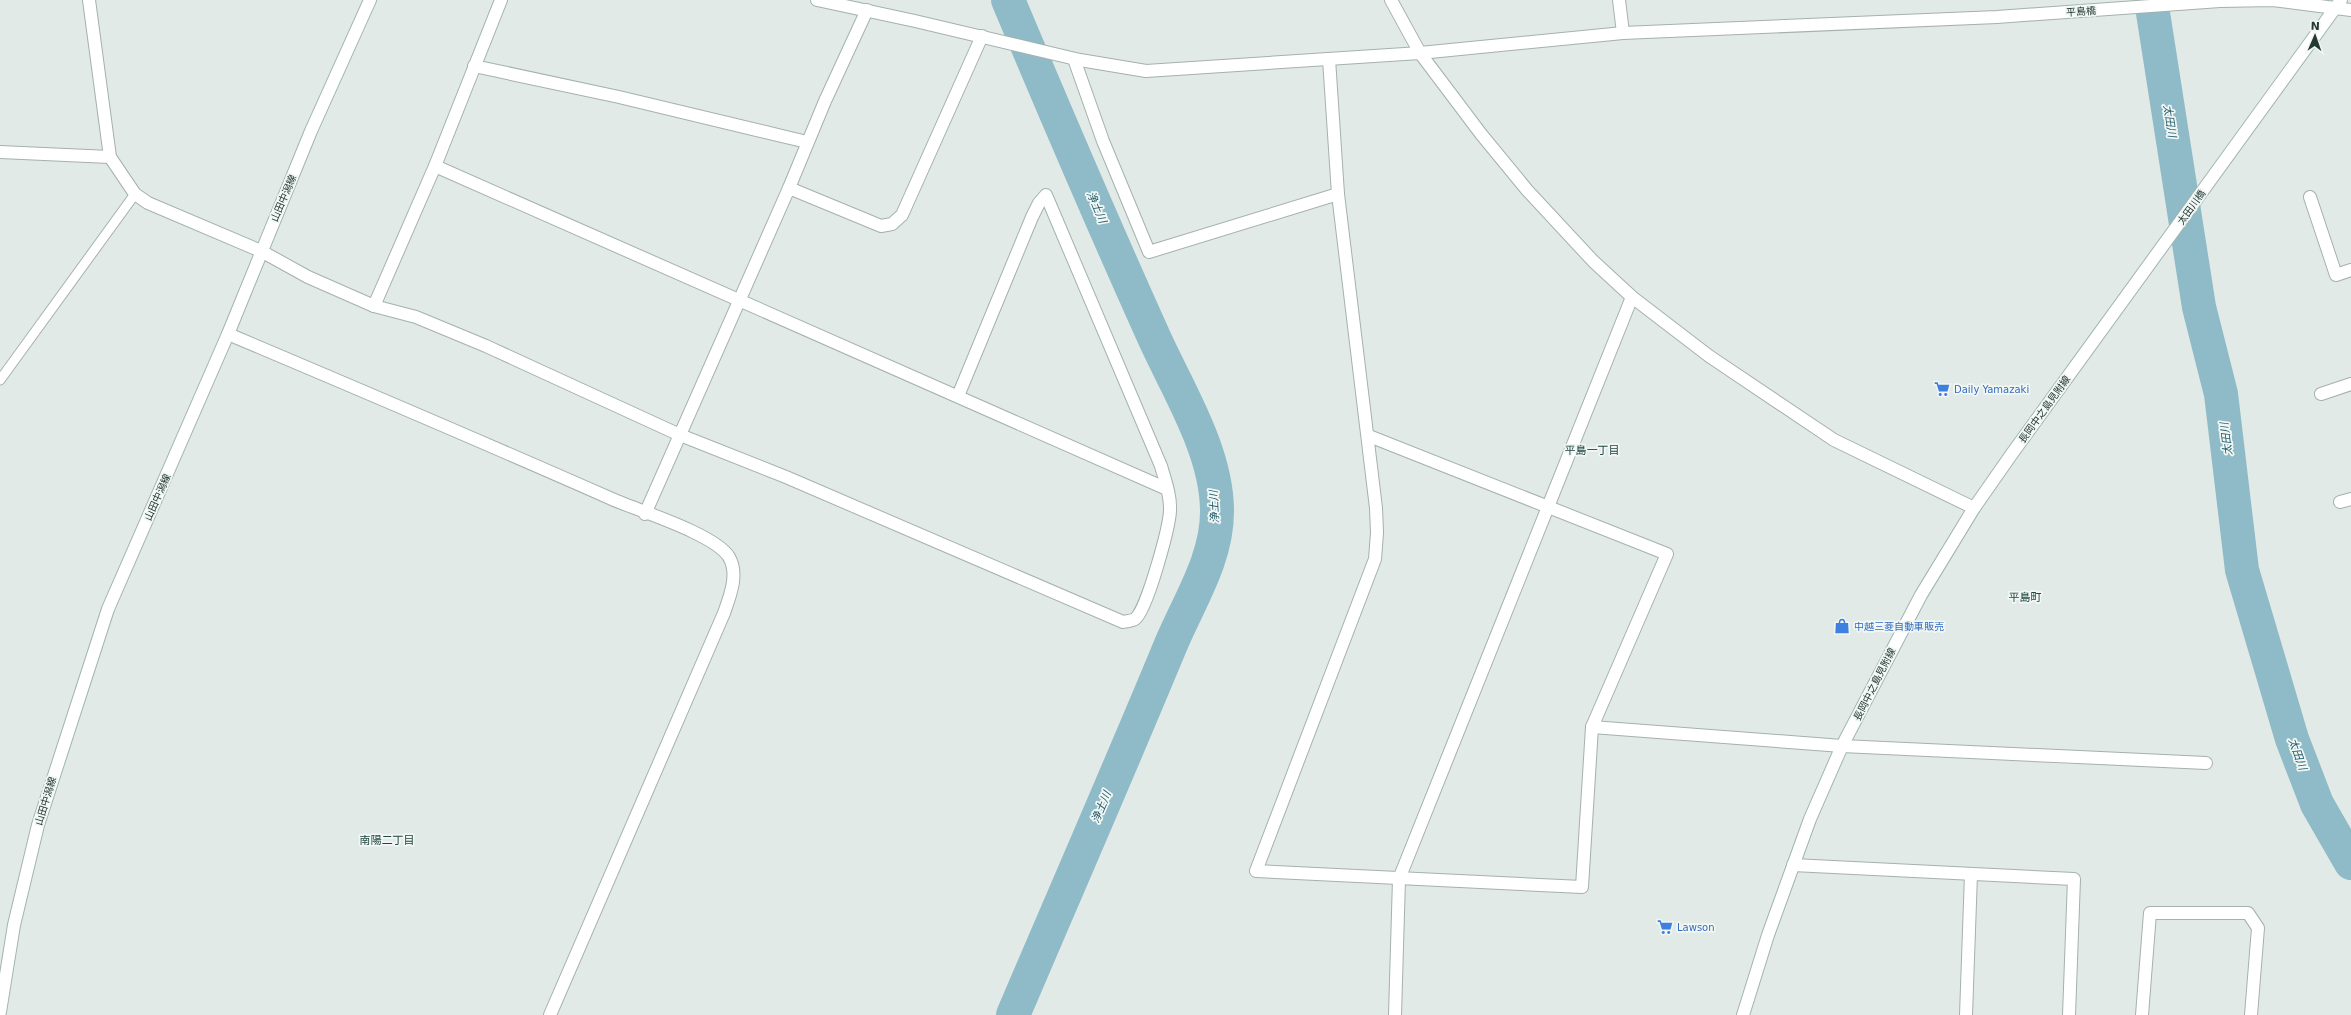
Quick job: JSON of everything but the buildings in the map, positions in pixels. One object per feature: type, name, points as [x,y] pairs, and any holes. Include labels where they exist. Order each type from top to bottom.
[{"type":"street","points":[[89,0],[110,157],[135,194],[148,203],[261,251],[308,277],[374,306],[416,316],[479,343],[680,435],[786,477],[1123,622],[1135,619],[1143,608],[1157,566],[1170,511],[1167,489],[1161,466],[1046,195],[1039,203],[1032,217],[958,396]]},
{"type":"street","name":"山田中潟線","points":[[0,1012],[14,925],[38,824],[108,609],[228,334],[311,131],[370,0]]},
{"type":"street","points":[[374,306],[435,166],[474,66],[502,0]]},
{"type":"street","name":"平島橋","points":[[817,0],[988,37],[1074,58],[1146,71],[1420,53],[1623,33],[2014,16],[2220,1],[2273,0],[2339,4],[2351,10]]},
{"type":"street","points":[[1391,0],[1420,53],[1527,190],[1593,261],[1632,297],[1709,356],[1834,440],[1974,508]]},
{"type":"street","points":[[1619,0],[1623,33]]},
{"type":"street","name":"太田川橋","points":[[2119,305],[2339,4]]},
{"type":"street","points":[[645,514],[738,300],[789,188],[807,142],[867,10]]},
{"type":"street","points":[[789,188],[881,226],[892,224],[902,215],[988,37]]},
{"type":"street","points":[[1074,58],[1103,141],[1149,252],[1338,194]]},
{"type":"street","points":[[1329,59],[1338,194],[1369,436],[1376,514],[1374,559],[1256,871],[1582,887],[1592,727],[1667,554],[1369,436]]},
{"type":"street","points":[[474,66],[618,97],[807,142]]},
{"type":"street","points":[[0,152],[110,157]]},
{"type":"street","points":[[435,166],[1167,489]]},
{"type":"street","points":[[2310,197],[2336,275],[2351,270]]},
{"type":"street","points":[[1395,1015],[1399,879],[1632,297]]},
{"type":"street","name":"長岡中之島見附線","points":[[1743,1015],[1768,936],[1810,819],[1842,746],[1920,595],[1974,508],[2119,305]]},
{"type":"street","points":[[228,334],[437,422],[645,514],[703,536],[717,545],[729,557],[734,572],[733,582],[724,613],[550,1015]]},
{"type":"street","points":[[2322,394],[2351,384]]},
{"type":"street","points":[[1592,727],[1842,746],[2206,763]]},
{"type":"street","points":[[1793,865],[2074,879],[2069,1015]]},
{"type":"street","points":[[1966,1015],[1971,874]]},
{"type":"street","points":[[2142,1015],[2150,913],[2248,914],[2258,928],[2251,1015]]},
{"type":"lane","points":[[0,380],[135,194]]},
{"type":"waterway","name":"浄土川","points":[[1008,0],[1116,252],[1153,335],[1194,420],[1210,464],[1215,487],[1217,509],[1216,528],[1207,564],[1176,632],[1013,1015]]},
{"type":"waterway","name":"太田川","points":[[2151,0],[2199,307],[2221,394],[2242,570],[2292,739],[2317,804],[2351,863]]},
{"type":"place","name":"Daily Yamazaki","points":[[1942,389]]},
{"type":"place","name":"中越三菱自動車販売","points":[[1842,626]]},
{"type":"place","name":"Lawson","points":[[1665,927]]},
{"type":"district","name":"平島一丁目","points":[[1592,450]]},
{"type":"district","name":"平島町","points":[[2025,597]]},
{"type":"district","name":"南陽二丁目","points":[[387,840]]}]
